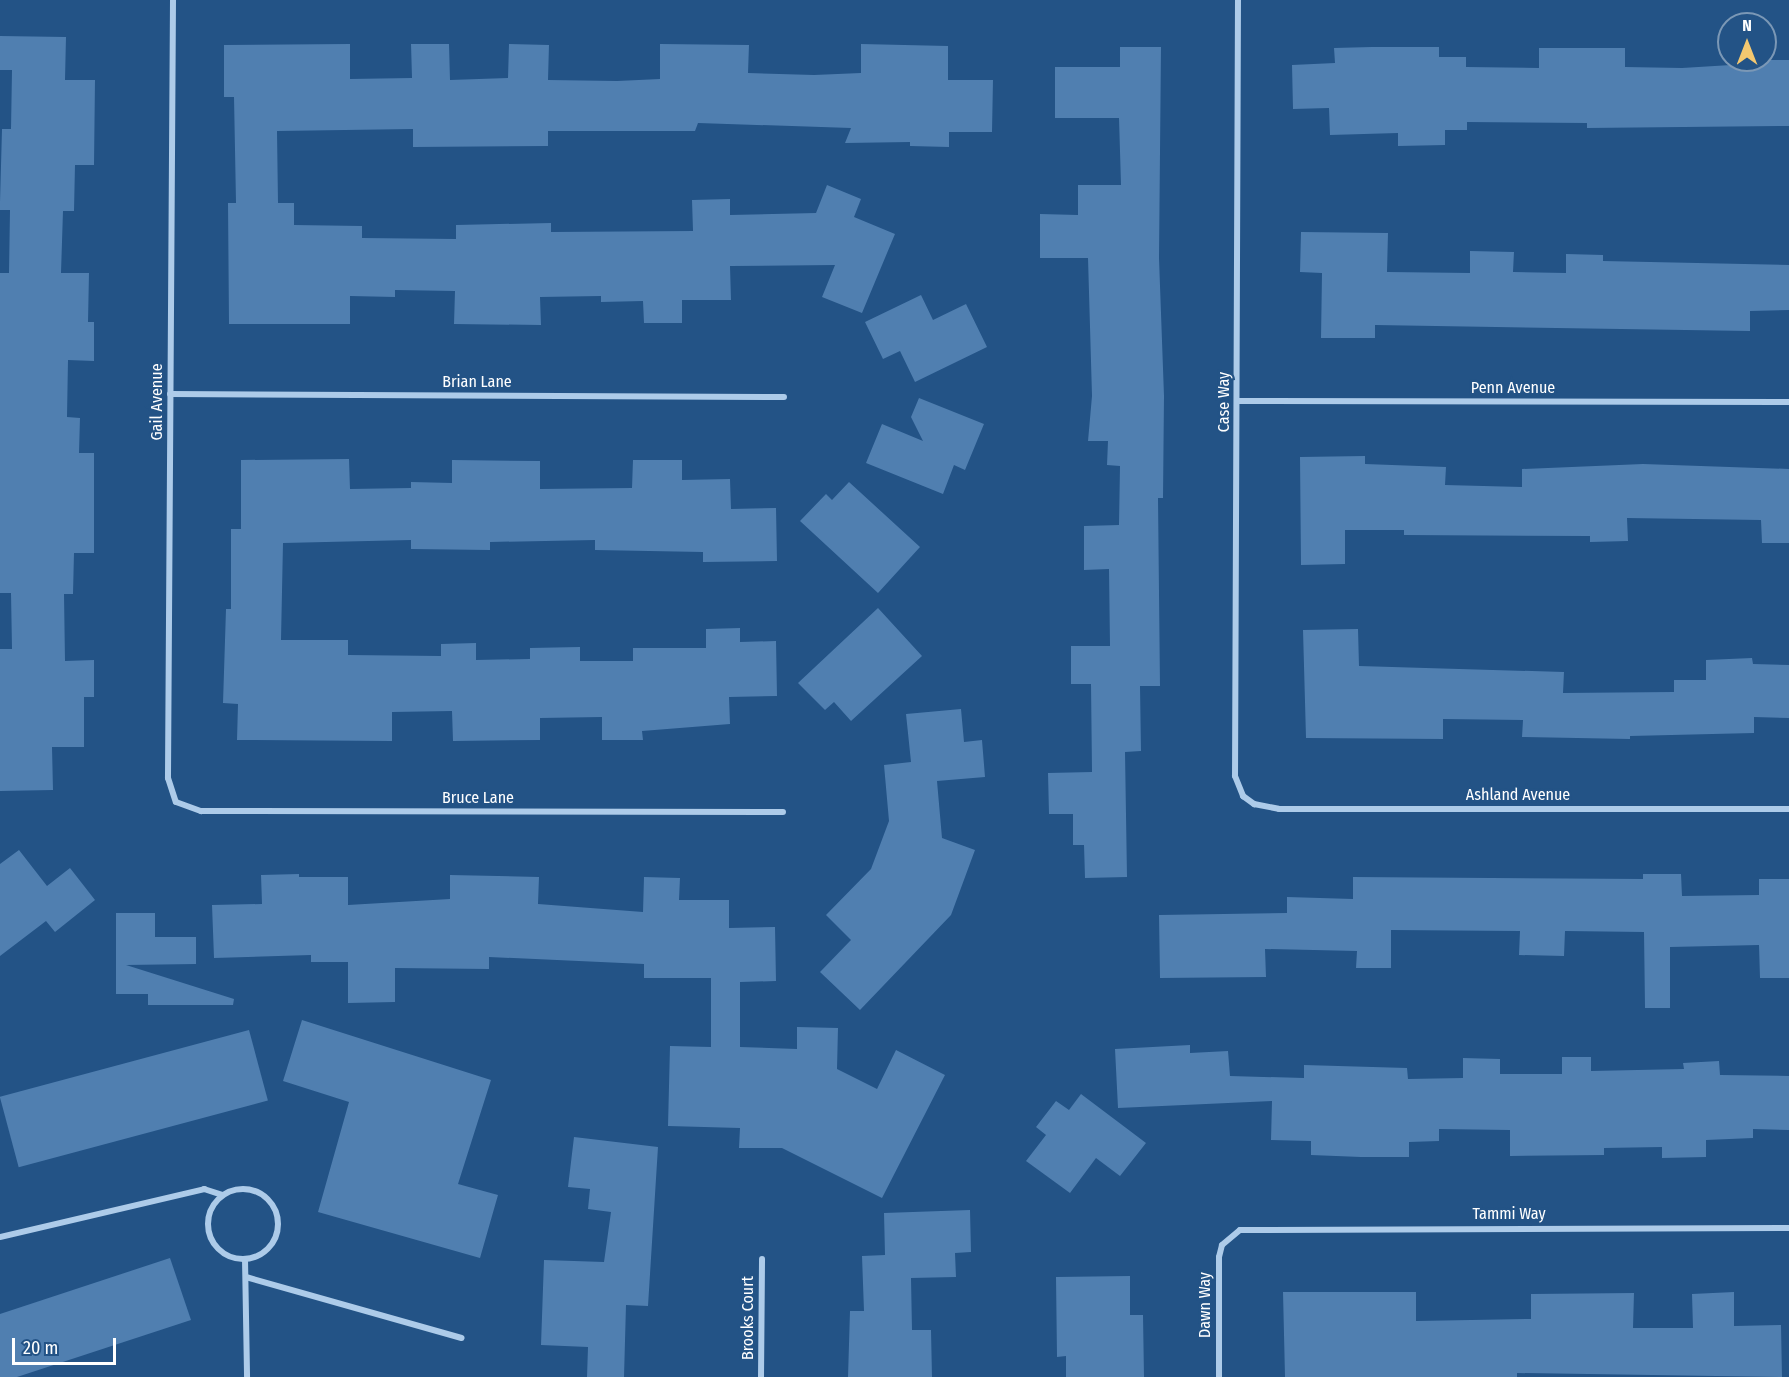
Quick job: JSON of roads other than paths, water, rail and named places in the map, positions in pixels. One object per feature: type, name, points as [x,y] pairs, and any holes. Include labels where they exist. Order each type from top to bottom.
[{"type":"street","name":"Gail Avenue","points":[[173,0],[168,778],[176,802]]},
{"type":"street","name":"Case Way","points":[[1239,0],[1235,776],[1239,789],[1248,800]]},
{"type":"street","name":"Brian Lane","points":[[170,394],[784,397]]},
{"type":"street","name":"Penn Avenue","points":[[1238,401],[1789,402]]},
{"type":"street","name":"Ashland Avenue","points":[[1248,800],[1279,808],[1789,809]]},
{"type":"street","name":"Bruce Lane","points":[[176,802],[201,811],[783,812]]},
{"type":"street","points":[[0,1237],[204,1189],[222,1195]]},
{"type":"street","points":[[232,1190],[255,1191],[273,1205],[278,1228],[271,1245],[257,1256],[245,1259],[222,1253],[209,1235],[209,1213],[222,1195],[232,1190]]},
{"type":"street","name":"Tammi Way","points":[[1230,1235],[1253,1228],[1789,1228]]},
{"type":"street","name":"Dawn Way","points":[[1219,1377],[1219,1257],[1230,1235]]},
{"type":"street","points":[[245,1259],[247,1377]]},
{"type":"street","name":"Brooks Court","points":[[761,1377],[762,1259]]},
{"type":"street","points":[[246,1277],[462,1338]]}]
